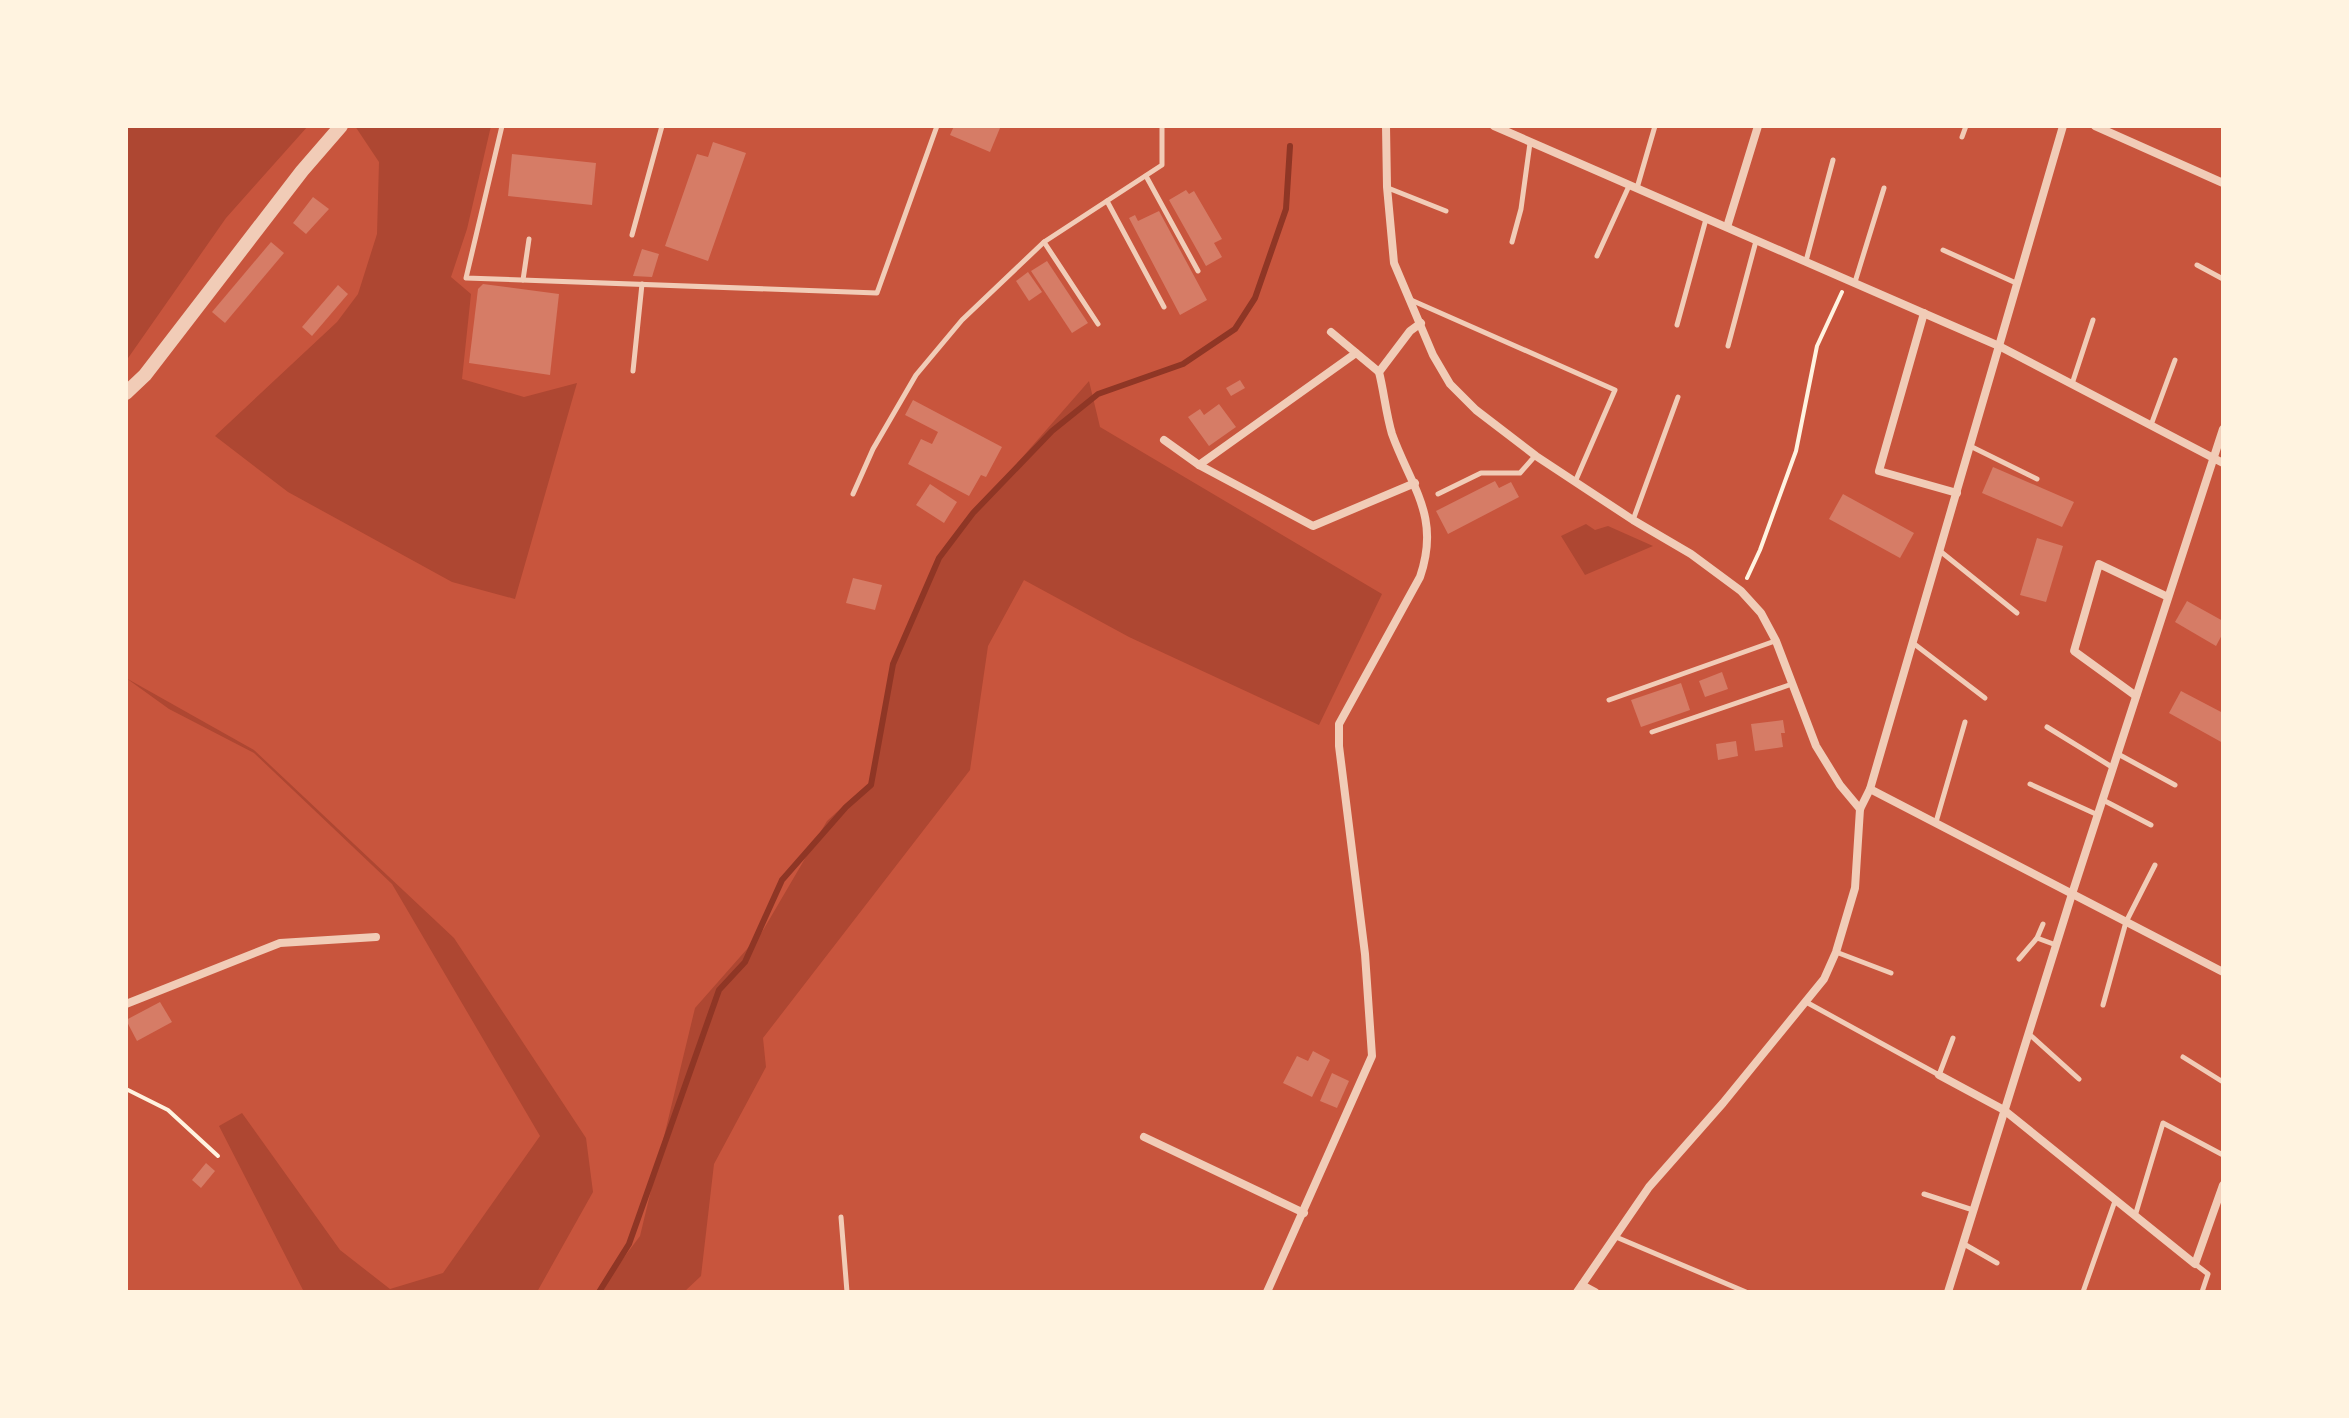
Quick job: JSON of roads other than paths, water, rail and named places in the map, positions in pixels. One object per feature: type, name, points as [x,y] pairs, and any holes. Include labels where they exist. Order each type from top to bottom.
[{"type":"street","points":[[126,393],[154,364],[302,171],[341,126]]},
{"type":"street","points":[[1386,126],[1387,187],[1394,263],[1433,355],[1450,384],[1476,410],[1536,456],[1691,554],[1741,591],[1761,613],[1776,641],[1816,746],[1840,785],[1860,809]]},
{"type":"street","points":[[1494,126],[1999,346],[2223,463]]},
{"type":"street","points":[[1727,227],[1758,126]]},
{"type":"street","points":[[1595,1292],[1579,1289],[1649,1187],[1723,1103],[1824,979],[1836,952],[1855,888],[1860,809],[1870,789],[2063,126]]},
{"type":"street","points":[[2095,126],[2223,183]]},
{"type":"street","points":[[1924,313],[1879,471],[1957,493]]},
{"type":"street","points":[[1379,372],[1410,331],[1421,323]]},
{"type":"street","points":[[1267,1292],[1372,1056],[1365,954],[1339,746],[1339,724],[1420,577],[1427,556],[1426,514],[1392,432],[1379,372],[1331,332]]},
{"type":"street","points":[[1199,465],[1356,353]]},
{"type":"street","points":[[1948,1292],[2072,894],[2223,429]]},
{"type":"street","points":[[1164,440],[1199,465],[1313,526],[1415,483]]},
{"type":"street","points":[[2136,696],[2074,651],[2099,564],[2168,597]]},
{"type":"street","points":[[1870,789],[2223,972]]},
{"type":"street","points":[[126,1004],[280,943],[376,937]]},
{"type":"street","points":[[1939,1075],[2004,1110],[2195,1264],[2223,1185]]},
{"type":"street","points":[[1144,1137],[1304,1213]]},
{"type":"lane","points":[[502,126],[466,278],[877,293],[937,126]]},
{"type":"lane","points":[[632,235],[662,126]]},
{"type":"lane","points":[[853,494],[873,449],[916,375],[962,320],[1044,242],[1162,165],[1162,126]]},
{"type":"lane","points":[[1597,256],[1633,186],[1655,126]]},
{"type":"lane","points":[[1962,137],[1966,126]]},
{"type":"lane","points":[[1512,242],[1521,209],[1530,142]]},
{"type":"lane","points":[[1806,261],[1833,160]]},
{"type":"lane","points":[[1146,176],[1198,271]]},
{"type":"lane","points":[[1387,187],[1446,211]]},
{"type":"lane","points":[[1854,283],[1884,188]]},
{"type":"lane","points":[[1107,201],[1164,307]]},
{"type":"lane","points":[[1677,325],[1706,218]]},
{"type":"lane","points":[[523,280],[529,239]]},
{"type":"lane","points":[[1728,346],[1757,240]]},
{"type":"lane","points":[[1044,242],[1098,324]]},
{"type":"lane","points":[[1943,250],[2017,284]]},
{"type":"lane","points":[[2197,265],[2223,279]]},
{"type":"lane","points":[[633,371],[642,284]]},
{"type":"lane","points":[[1410,299],[1615,390],[1575,482]]},
{"type":"lane","points":[[2072,384],[2093,320]]},
{"type":"lane","points":[[2151,425],[2175,360]]},
{"type":"lane","points":[[1633,520],[1678,397]]},
{"type":"lane","points":[[1970,446],[2037,479]]},
{"type":"lane","points":[[1438,494],[1481,473],[1520,473],[1536,456]]},
{"type":"lane","points":[[1940,551],[2017,613]]},
{"type":"lane","points":[[1609,700],[1776,641]]},
{"type":"lane","points":[[1913,643],[1985,698]]},
{"type":"lane","points":[[1652,732],[1792,684]]},
{"type":"lane","points":[[1936,823],[1965,722]]},
{"type":"lane","points":[[2047,727],[2113,767]]},
{"type":"lane","points":[[2118,754],[2175,785]]},
{"type":"lane","points":[[2030,784],[2098,815]]},
{"type":"lane","points":[[2103,800],[2151,825]]},
{"type":"lane","points":[[2103,1005],[2126,922],[2155,865]]},
{"type":"lane","points":[[2019,959],[2037,938],[2043,924]]},
{"type":"lane","points":[[2037,938],[2057,946]]},
{"type":"lane","points":[[1836,952],[1891,973]]},
{"type":"lane","points":[[1805,1001],[1939,1075],[1953,1038]]},
{"type":"lane","points":[[2028,1033],[2079,1079]]},
{"type":"lane","points":[[2183,1057],[2223,1082]]},
{"type":"lane","points":[[2135,1216],[2163,1123],[2223,1155]]},
{"type":"lane","points":[[1924,1194],[1974,1211]]},
{"type":"lane","points":[[2083,1292],[2115,1200]]},
{"type":"lane","points":[[841,1217],[847,1292]]},
{"type":"lane","points":[[1615,1236],[1746,1292]]},
{"type":"lane","points":[[1963,1244],[1997,1263]]},
{"type":"lane","points":[[2195,1264],[2208,1274],[2202,1292]]},
{"type":"waterway","points":[[599,1292],[629,1244],[719,990],[745,962],[782,880],[846,807],[871,785],[893,664],[939,558],[973,513],[1052,431],[1098,394],[1183,364],[1235,329],[1255,298],[1286,209],[1290,146]]}]
